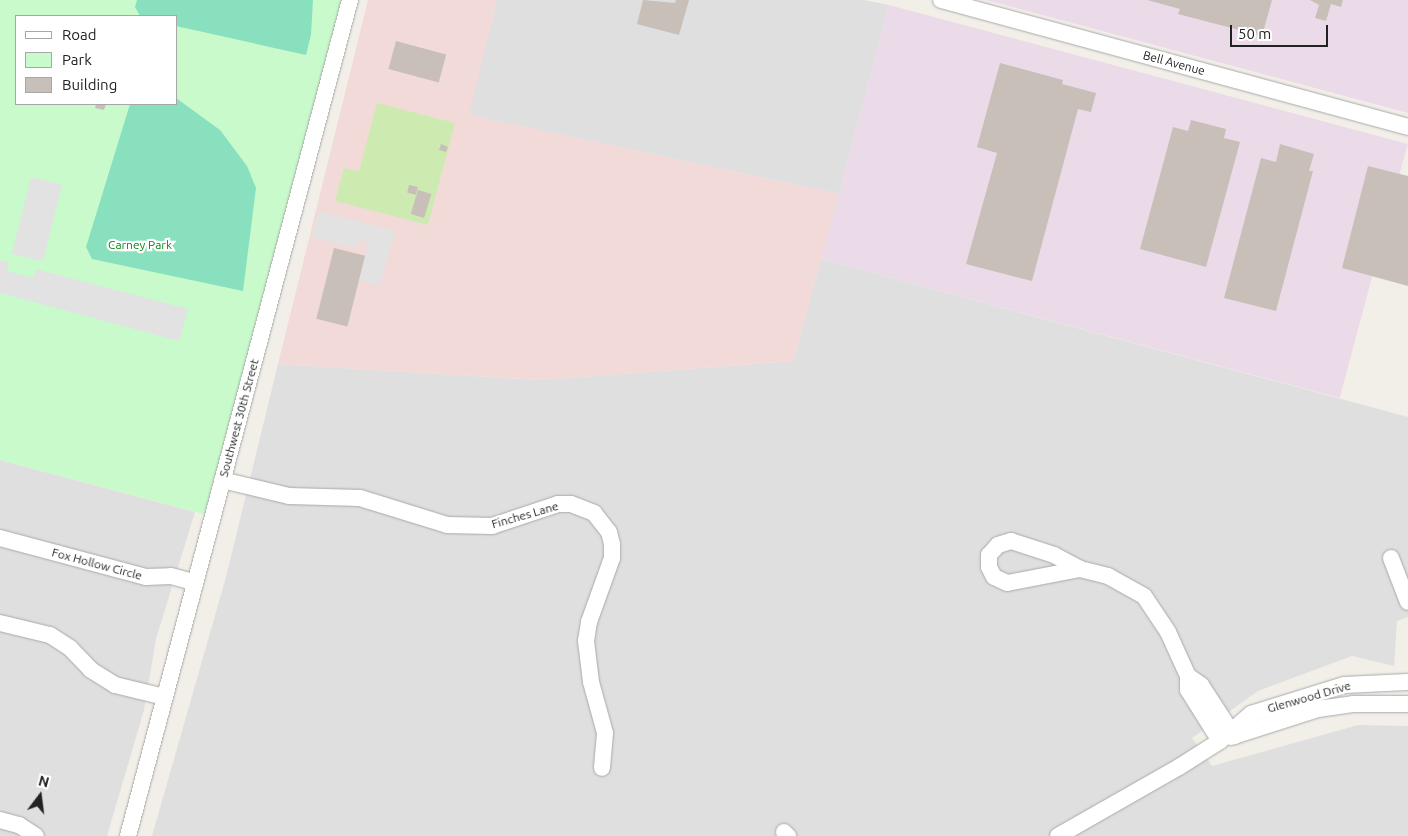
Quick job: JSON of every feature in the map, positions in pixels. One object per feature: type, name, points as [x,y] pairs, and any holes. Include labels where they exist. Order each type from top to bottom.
[{"type":"street","name":"Southwest 30th Street","points":[[128,836],[350,0]]},
{"type":"street","name":"Bell Avenue","points":[[940,0],[1408,126]]},
{"type":"street","name":"Finches Lane","points":[[222,480],[289,496],[360,498],[448,525],[492,526],[558,504],[584,507],[594,514],[609,532],[612,544],[612,558],[589,622],[586,641],[590,682],[605,733],[602,768]]},
{"type":"street","name":"Fox Hollow Circle","points":[[0,538],[146,577],[171,576],[194,582]]},
{"type":"street","points":[[1080,569],[1007,583],[994,577],[989,567],[989,555],[998,544],[1011,541],[1054,555],[1080,569],[1108,576],[1144,596],[1157,612],[1188,676],[1188,690],[1228,736]]},
{"type":"street","points":[[1391,558],[1408,602]]},
{"type":"street","points":[[0,623],[50,635],[70,648],[91,670],[115,685],[165,697]]},
{"type":"street","name":"Glenwood Drive","points":[[1058,836],[1228,736],[1251,714],[1319,691],[1365,682],[1408,682]]},
{"type":"street","name":"Glenwood Drive","points":[[1228,736],[1318,709],[1408,700]]},
{"type":"street","points":[[0,820],[18,825],[36,836]]},
{"type":"shaded area","points":[[368,0],[497,0],[469,115],[839,194],[793,361],[540,380],[278,364]]},
{"type":"shaded area","points":[[497,0],[864,0],[889,5],[839,194],[468,115]]},
{"type":"shaded area","points":[[986,0],[1408,0],[1408,113]]},
{"type":"shaded area","points":[[889,5],[1408,144],[1340,398],[821,259]]},
{"type":"shaded area","points":[[31,177],[62,185],[43,261],[12,254]]},
{"type":"shaded area","points":[[319,211],[395,231],[380,286],[358,280],[368,244],[359,239],[356,249],[312,237]]},
{"type":"shaded area","points":[[821,259],[1408,417],[1408,617],[1397,621],[1394,666],[1352,656],[1258,691],[1192,738],[1212,766],[1358,725],[1408,726],[1408,836],[152,836],[226,577],[278,364],[540,380],[793,361]]},
{"type":"shaded area","points":[[0,260],[9,262],[7,271],[33,278],[36,269],[188,309],[179,341],[0,293]]},
{"type":"shaded area","points":[[0,460],[195,512],[156,639],[144,710],[107,836],[0,836]]},
{"type":"green space","name":"Carney Park","points":[[0,0],[346,0],[211,516],[0,460]]},
{"type":"green space","points":[[137,0],[313,0],[311,35],[306,55],[178,26],[178,15],[139,15],[135,7]]},
{"type":"green space","points":[[178,99],[220,130],[247,166],[256,188],[243,291],[92,259],[86,247],[130,105],[178,105]]},
{"type":"green space","points":[[377,103],[455,123],[428,225],[335,201],[344,168],[359,171]]},
{"type":"building","points":[[643,0],[675,3],[676,0],[689,0],[679,35],[637,24]]},
{"type":"building","points":[[1147,0],[1272,0],[1262,36],[1178,14],[1180,9]]},
{"type":"building","points":[[1310,0],[1343,0],[1341,7],[1331,4],[1326,21],[1315,18],[1319,5]]},
{"type":"building","points":[[396,41],[446,54],[439,82],[388,69]]},
{"type":"building","points":[[1000,63],[1063,80],[1062,84],[1096,93],[1091,112],[1078,109],[1032,281],[966,264],[997,153],[977,147]]},
{"type":"building","points":[[96,105],[106,105],[104,110],[95,108]]},
{"type":"building","points":[[1191,120],[1226,129],[1224,138],[1240,142],[1206,267],[1140,249],[1173,127],[1188,131]]},
{"type":"building","points":[[441,144],[448,147],[446,152],[439,150]]},
{"type":"building","points":[[1280,144],[1314,154],[1309,171],[1313,171],[1276,311],[1224,298],[1261,158],[1276,162]]},
{"type":"building","points":[[1368,166],[1408,176],[1408,286],[1342,268]]},
{"type":"building","points":[[409,185],[418,187],[416,195],[407,193]]},
{"type":"building","points":[[418,190],[431,194],[424,218],[411,214]]},
{"type":"building","points":[[334,248],[365,256],[347,327],[316,319]]}]
